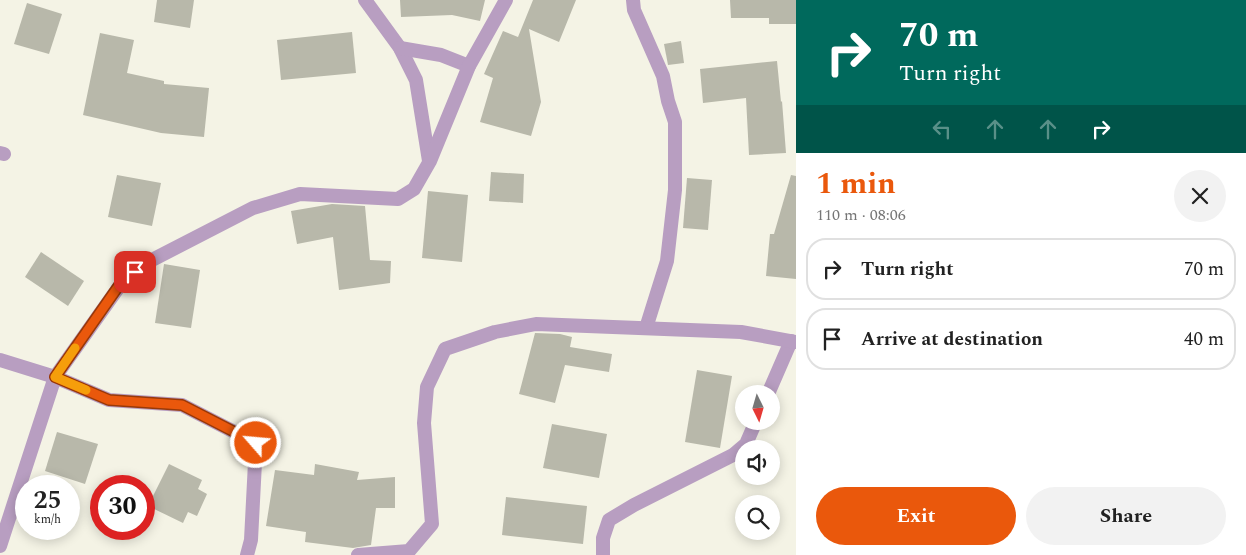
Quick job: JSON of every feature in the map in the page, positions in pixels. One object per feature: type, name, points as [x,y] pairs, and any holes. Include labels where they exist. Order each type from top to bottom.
[{"type":"street","points":[[365,0],[400,48],[416,80],[430,161]]},
{"type":"street","points":[[0,546],[55,377],[120,284],[150,261],[253,208],[300,194],[398,199],[414,189],[430,161],[470,66],[506,0]]},
{"type":"street","points":[[633,0],[634,10],[663,76],[668,102],[675,122],[675,190],[667,261],[646,328]]},
{"type":"street","points":[[400,48],[441,55],[470,66]]},
{"type":"street","points":[[358,555],[409,551],[432,524],[424,423],[426,396],[427,387],[445,349],[495,332],[536,324],[741,332],[794,341],[772,385]]},
{"type":"street","points":[[0,360],[55,377],[109,400],[182,405],[256,443],[251,540],[247,555]]},
{"type":"street","points":[[603,555],[603,538],[609,520],[634,505],[733,455],[746,444],[752,430]]},
{"type":"building","points":[[157,0],[194,0],[190,28],[154,22]]},
{"type":"building","points":[[400,0],[485,0],[480,21],[452,15],[401,17]]},
{"type":"building","points":[[533,0],[576,0],[559,42],[529,29],[541,102],[531,136],[480,122],[493,78],[484,74],[503,31],[518,37]]},
{"type":"building","points":[[730,0],[796,0],[796,24],[769,24],[769,18],[731,18]]},
{"type":"building","points":[[27,3],[62,14],[49,54],[14,44]]},
{"type":"building","points":[[352,32],[356,73],[281,80],[277,40]]},
{"type":"building","points":[[100,33],[134,40],[127,73],[164,81],[164,84],[209,88],[204,137],[161,133],[83,115]]},
{"type":"building","points":[[681,41],[684,63],[668,65],[664,44]]},
{"type":"building","points":[[777,61],[786,153],[749,155],[746,98],[703,103],[700,69]]},
{"type":"building","points":[[491,172],[524,174],[523,203],[489,201]]},
{"type":"building","points":[[117,175],[161,183],[152,226],[108,217]]},
{"type":"building","points":[[791,175],[796,176],[796,279],[766,276],[770,234],[774,234]]},
{"type":"building","points":[[687,178],[712,180],[708,230],[683,228]]},
{"type":"building","points":[[428,191],[468,195],[462,262],[422,258]]},
{"type":"building","points":[[332,204],[365,206],[370,260],[391,261],[390,283],[339,290],[333,237],[297,244],[291,211]]},
{"type":"building","points":[[41,252],[84,281],[68,306],[25,277]]},
{"type":"building","points":[[164,264],[200,270],[191,328],[155,323]]},
{"type":"building","points":[[535,333],[560,334],[572,337],[570,347],[612,354],[609,372],[565,365],[555,403],[519,394]]},
{"type":"building","points":[[697,370],[732,376],[720,448],[685,442]]},
{"type":"building","points":[[552,424],[607,434],[599,478],[543,468]]},
{"type":"building","points":[[57,432],[98,444],[85,484],[80,482],[80,475],[57,475],[45,471]]},
{"type":"building","points":[[169,464],[202,480],[198,489],[207,494],[197,516],[188,512],[183,523],[155,509],[155,492]]},
{"type":"building","points":[[315,464],[359,472],[357,480],[395,477],[395,508],[376,508],[371,545],[353,548],[305,542],[306,532],[266,526],[275,470],[314,475]]},
{"type":"building","points":[[506,497],[587,506],[583,544],[502,535]]},
{"type":"slow traffic","points":[[75,348],[55,377],[86,390]]},
{"type":"route","points":[[135,272],[120,284],[55,377],[109,400],[182,405],[256,443]]}]
